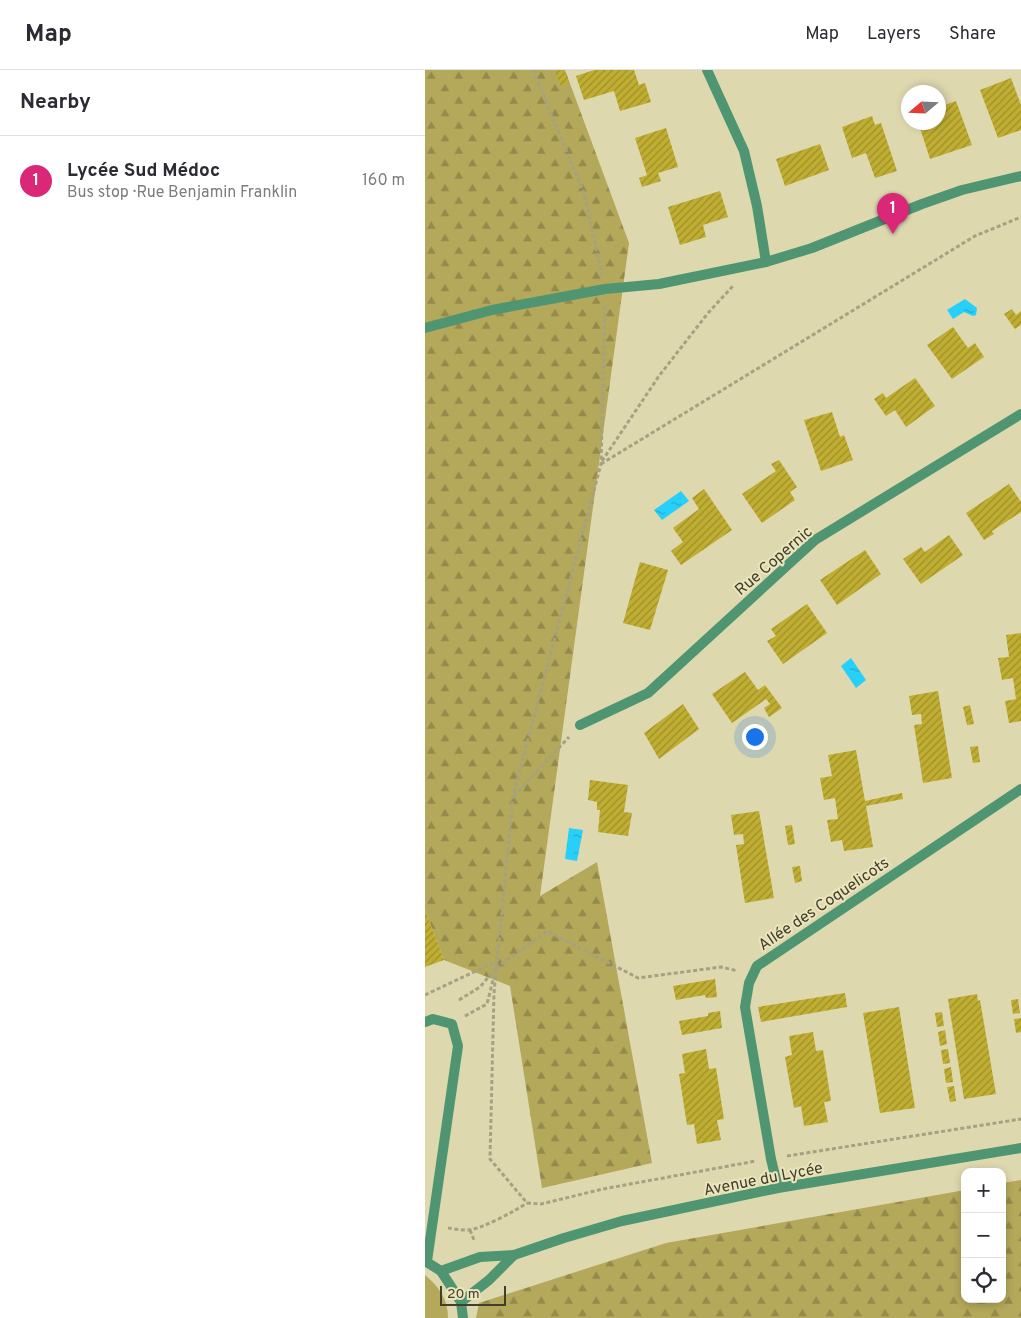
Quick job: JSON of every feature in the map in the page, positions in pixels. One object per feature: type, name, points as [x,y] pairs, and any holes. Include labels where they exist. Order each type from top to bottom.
[{"type":"street","points":[[707,70],[744,152],[757,206],[766,262]]},
{"type":"street","points":[[425,328],[492,310],[605,289],[659,284],[766,262],[812,248],[946,195],[1021,176]]},
{"type":"street","name":"Rue Copernic","points":[[580,725],[648,693],[815,540],[1021,414]]},
{"type":"street","name":"Allée des Coquelicots","points":[[778,1188],[771,1158],[745,1007],[749,983],[757,966],[1021,789]]},
{"type":"street","points":[[425,1022],[433,1019],[452,1024],[459,1046],[426,1261],[441,1271],[461,1302],[463,1318]]},
{"type":"street","name":"Avenue du Lycée","points":[[441,1271],[480,1257],[515,1255],[622,1221],[778,1188],[1021,1148]]},
{"type":"street","name":"Avenue du Lycée","points":[[461,1302],[489,1280],[515,1255]]},
{"type":"path","points":[[433,1225],[470,1230],[499,1220],[527,1202],[490,1160],[494,993],[513,796],[601,464],[605,289],[584,193],[533,70]]},
{"type":"path","points":[[601,464],[975,236],[1021,217]]},
{"type":"path","points":[[601,464],[659,376],[708,313],[735,284],[736,269]]},
{"type":"path","points":[[513,796],[580,725]]},
{"type":"path","points":[[459,1000],[480,987],[497,966],[547,931],[638,978],[721,967],[754,973]]},
{"type":"path","points":[[425,995],[497,961]]},
{"type":"path","points":[[452,1024],[487,1004],[497,966]]},
{"type":"path","points":[[470,1230],[474,1240]]},
{"type":"green space","points":[[425,70],[565,70],[629,243],[540,896],[597,862],[652,1163],[542,1188],[510,986],[444,960],[425,910]]},
{"type":"green space","points":[[1021,1180],[1021,1318],[476,1318],[479,1303],[666,1243],[961,1191],[961,1303],[1006,1303],[1006,1182]]},
{"type":"green space","points":[[425,1275],[442,1294],[448,1311],[448,1318],[425,1318]]},
{"type":"water","points":[[965,299],[977,308],[976,315],[973,316],[964,312],[953,319],[947,310]]},
{"type":"water","points":[[681,491],[689,501],[662,520],[654,510]]},
{"type":"water","points":[[851,658],[866,680],[856,688],[841,666]]},
{"type":"water","points":[[569,828],[583,830],[577,861],[565,859]]},
{"type":"building","points":[[564,70],[569,83],[561,86],[555,72]]},
{"type":"building","points":[[594,70],[634,70],[639,85],[645,83],[651,102],[620,111],[614,91],[584,100],[576,76]]},
{"type":"building","points":[[1011,78],[1021,105],[1021,130],[998,138],[980,90]]},
{"type":"building","points":[[956,101],[972,145],[930,159],[921,130],[946,130],[946,105]]},
{"type":"building","points":[[872,116],[875,125],[881,123],[897,171],[875,178],[866,153],[852,158],[842,127]]},
{"type":"building","points":[[666,128],[678,167],[658,173],[661,181],[642,187],[639,178],[647,175],[635,138]]},
{"type":"building","points":[[820,144],[829,170],[785,186],[776,159]]},
{"type":"building","points":[[720,191],[728,217],[703,225],[706,237],[680,245],[668,207]]},
{"type":"building","points":[[1012,309],[1016,315],[1021,311],[1021,325],[1015,329],[1004,314]]},
{"type":"building","points":[[953,327],[968,348],[975,343],[984,357],[952,379],[927,345]]},
{"type":"building","points":[[915,378],[935,406],[906,427],[895,410],[886,416],[874,399],[883,393],[886,398]]},
{"type":"building","points":[[832,412],[840,437],[844,435],[853,460],[821,471],[804,420]]},
{"type":"building","points":[[779,460],[797,487],[790,492],[795,500],[762,523],[742,494],[776,471],[771,464]]},
{"type":"building","points":[[1009,484],[1021,502],[1021,512],[992,531],[994,534],[984,540],[966,513]]},
{"type":"building","points":[[704,489],[732,530],[681,565],[671,551],[683,542],[673,528],[699,509],[692,498]]},
{"type":"building","points":[[949,535],[963,555],[921,584],[903,559],[921,547],[925,552]]},
{"type":"building","points":[[865,550],[881,574],[837,605],[820,580]]},
{"type":"building","points":[[640,562],[668,570],[650,630],[623,623]]},
{"type":"building","points":[[807,604],[827,633],[783,664],[767,641],[776,636],[771,629]]},
{"type":"building","points":[[1021,633],[1021,721],[1009,723],[1005,701],[1016,699],[1013,678],[1002,680],[998,658],[1009,657],[1006,635]]},
{"type":"building","points":[[745,672],[758,690],[765,685],[782,708],[769,717],[764,708],[770,704],[766,699],[732,723],[712,694]]},
{"type":"building","points":[[938,691],[952,778],[923,783],[914,725],[922,724],[921,714],[912,715],[909,696]]},
{"type":"building","points":[[683,704],[699,729],[659,759],[644,733]]},
{"type":"building","points":[[970,705],[974,724],[967,725],[963,707]]},
{"type":"building","points":[[978,746],[980,762],[973,763],[970,747]]},
{"type":"building","points":[[856,750],[865,801],[902,793],[903,799],[866,806],[873,847],[844,851],[842,840],[831,842],[827,820],[838,819],[835,798],[824,800],[820,778],[832,776],[828,755]]},
{"type":"building","points":[[590,780],[628,785],[624,812],[632,813],[628,836],[598,832],[600,810],[597,810],[597,802],[588,800]]},
{"type":"building","points":[[759,811],[774,898],[745,903],[736,845],[744,844],[743,834],[734,835],[731,815]]},
{"type":"building","points":[[792,825],[795,844],[788,845],[785,826]]},
{"type":"building","points":[[800,866],[802,881],[795,883],[792,867]]},
{"type":"building","points":[[425,910],[444,960],[425,967]]},
{"type":"building","points":[[715,979],[717,997],[706,998],[705,995],[676,1000],[673,986]]},
{"type":"building","points":[[845,993],[847,1007],[761,1022],[758,1007]]},
{"type":"building","points":[[977,994],[978,1001],[980,1000],[996,1094],[964,1099],[948,999]]},
{"type":"building","points":[[1018,999],[1020,1013],[1013,1014],[1011,1000]]},
{"type":"building","points":[[899,1007],[915,1108],[880,1113],[863,1013]]},
{"type":"building","points":[[720,1011],[722,1028],[682,1035],[679,1021],[708,1016],[708,1013]]},
{"type":"building","points":[[942,1012],[944,1026],[937,1027],[935,1013]]},
{"type":"building","points":[[1021,1018],[1021,1032],[1016,1033],[1014,1019]]},
{"type":"building","points":[[945,1030],[947,1044],[940,1046],[938,1032]]},
{"type":"building","points":[[813,1032],[816,1051],[823,1050],[831,1101],[824,1102],[828,1122],[804,1126],[801,1106],[794,1108],[785,1057],[792,1055],[789,1036]]},
{"type":"building","points":[[706,1049],[709,1069],[716,1068],[724,1119],[717,1120],[721,1140],[697,1144],[694,1124],[687,1125],[679,1074],[685,1073],[682,1054]]},
{"type":"building","points":[[948,1049],[950,1063],[943,1064],[941,1050]]},
{"type":"building","points":[[951,1067],[953,1082],[946,1083],[944,1069]]},
{"type":"building","points":[[954,1086],[956,1101],[950,1102],[947,1087]]},
{"type":"place","name":"Lycée Sud Médoc","points":[[893,234]]}]
